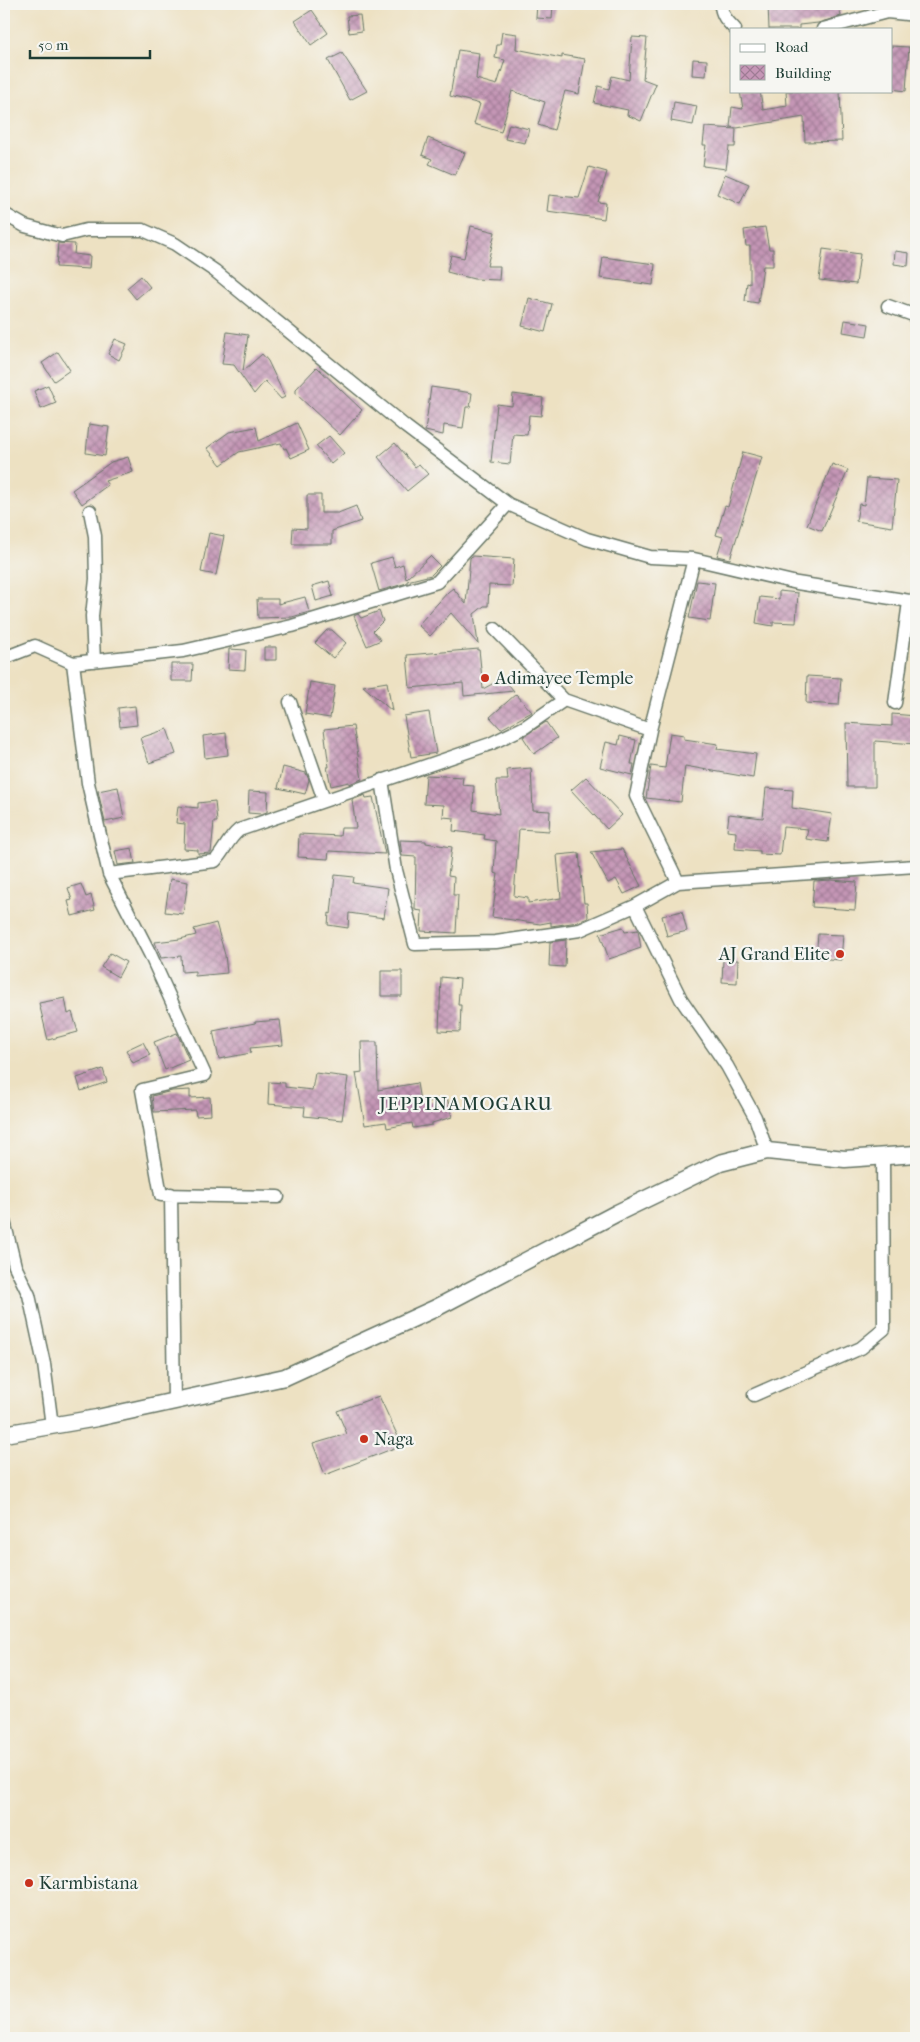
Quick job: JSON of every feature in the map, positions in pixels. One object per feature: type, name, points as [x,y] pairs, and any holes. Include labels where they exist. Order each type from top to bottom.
[{"type":"street","points":[[721,4],[721,11],[727,22],[734,28]]},
{"type":"street","points":[[827,28],[887,12],[916,14]]},
{"type":"street","points":[[4,214],[25,226],[62,236],[86,230],[144,230],[175,244],[223,277],[406,428],[508,504],[587,539],[650,557],[694,559],[796,583],[913,602],[896,703]]},
{"type":"street","points":[[888,306],[916,316]]},
{"type":"street","points":[[4,658],[35,646],[73,663],[183,651],[292,626],[437,582],[508,504]]},
{"type":"street","points":[[90,512],[94,536],[96,579],[92,616],[94,661]]},
{"type":"street","points":[[678,882],[636,796],[650,730],[694,559]]},
{"type":"street","points":[[495,629],[564,700],[650,730]]},
{"type":"street","points":[[73,663],[88,783],[109,874],[150,954],[205,1075],[142,1090],[161,1195],[278,1198]]},
{"type":"street","points":[[109,874],[214,861],[220,856],[230,837],[239,830],[490,744],[525,727],[564,700]]},
{"type":"street","points":[[290,702],[324,800]]},
{"type":"street","points":[[382,780],[396,870],[414,944],[496,942],[580,930],[635,906],[678,882],[916,866]]},
{"type":"street","points":[[635,906],[681,999],[727,1066],[755,1117],[767,1151]]},
{"type":"street","points":[[4,1434],[174,1402],[285,1377],[436,1308],[617,1213],[720,1163],[767,1151],[845,1160],[916,1154]]},
{"type":"street","points":[[754,1395],[861,1348],[884,1329],[883,1156]]},
{"type":"street","points":[[171,1194],[174,1402]]},
{"type":"street","points":[[4,1221],[16,1266],[30,1295],[44,1364],[52,1426]]},
{"type":"building","points":[[537,4],[553,4],[552,19],[536,18]]},
{"type":"building","points":[[768,4],[839,4],[841,16],[818,23],[799,25],[799,28],[769,28]]},
{"type":"building","points":[[312,10],[328,33],[311,45],[295,21]]},
{"type":"building","points":[[360,15],[362,31],[349,33],[347,16]]},
{"type":"building","points":[[502,32],[517,34],[516,49],[562,58],[562,55],[585,59],[579,94],[565,91],[554,130],[538,125],[545,102],[512,91],[501,132],[474,124],[480,104],[450,96],[458,50],[479,53],[476,79],[497,85],[505,60],[495,58]]},
{"type":"building","points":[[632,37],[647,38],[643,79],[656,84],[641,121],[627,115],[628,110],[594,103],[598,86],[609,89],[612,76],[629,80]]},
{"type":"building","points":[[892,46],[909,47],[906,91],[892,89]]},
{"type":"building","points":[[342,53],[367,91],[350,100],[328,60]]},
{"type":"building","points":[[693,59],[707,60],[706,76],[692,75]]},
{"type":"building","points":[[740,92],[760,92],[763,110],[787,106],[786,92],[840,92],[842,141],[805,142],[804,117],[737,128],[730,127],[732,107],[743,109]]},
{"type":"building","points":[[674,102],[697,106],[693,125],[671,121]]},
{"type":"building","points":[[509,124],[529,129],[525,143],[505,139]]},
{"type":"building","points":[[705,127],[736,129],[735,147],[729,147],[726,169],[703,166],[706,145],[703,145]]},
{"type":"building","points":[[428,138],[465,153],[455,175],[429,164],[432,159],[422,155]]},
{"type":"building","points":[[589,167],[607,172],[598,202],[606,203],[604,219],[547,211],[549,195],[579,198]]},
{"type":"building","points":[[725,174],[749,184],[740,204],[717,194]]},
{"type":"building","points":[[471,226],[495,232],[487,266],[500,266],[499,280],[474,279],[447,272],[451,255],[464,258]]},
{"type":"building","points":[[765,227],[769,249],[773,249],[773,266],[763,266],[758,303],[745,301],[747,283],[750,284],[750,246],[746,246],[744,230]]},
{"type":"building","points":[[58,243],[75,244],[74,254],[90,256],[89,269],[56,267]]},
{"type":"building","points":[[823,249],[860,254],[856,284],[819,280]]},
{"type":"building","points":[[895,251],[909,253],[908,266],[894,264]]},
{"type":"building","points":[[603,257],[655,264],[653,285],[600,278]]},
{"type":"building","points":[[141,276],[150,287],[136,299],[127,288]]},
{"type":"building","points":[[529,298],[552,304],[545,332],[522,326]]},
{"type":"building","points":[[845,320],[869,324],[867,336],[843,332]]},
{"type":"building","points":[[227,332],[248,335],[243,371],[262,354],[268,361],[285,397],[281,399],[265,381],[254,394],[234,365],[222,364]]},
{"type":"building","points":[[115,339],[127,344],[119,360],[108,354]]},
{"type":"building","points":[[58,352],[70,370],[54,381],[42,363]]},
{"type":"building","points":[[317,367],[362,410],[340,435],[296,394],[296,389]]},
{"type":"building","points":[[48,385],[56,403],[41,409],[34,391]]},
{"type":"building","points":[[431,387],[472,393],[470,407],[466,407],[463,428],[444,425],[443,435],[425,431]]},
{"type":"building","points":[[513,394],[543,398],[541,416],[529,415],[527,435],[513,434],[510,464],[491,462],[497,404],[512,406]]},
{"type":"building","points":[[297,423],[309,450],[291,458],[281,443],[239,452],[221,465],[207,448],[229,432],[256,427],[259,441]]},
{"type":"building","points":[[89,424],[109,427],[105,456],[86,453]]},
{"type":"building","points":[[329,436],[344,453],[331,464],[316,446]]},
{"type":"building","points":[[395,443],[415,467],[419,464],[428,474],[407,491],[378,457]]},
{"type":"building","points":[[743,452],[762,457],[730,559],[717,556],[723,537],[716,535],[725,506],[728,507]]},
{"type":"building","points":[[128,457],[133,472],[105,481],[108,485],[82,504],[72,490],[111,462]]},
{"type":"building","points":[[832,464],[848,470],[822,531],[807,525]]},
{"type":"building","points":[[867,478],[897,480],[892,527],[856,521],[859,504],[864,505]]},
{"type":"building","points":[[307,495],[321,495],[321,513],[338,513],[356,506],[361,521],[332,531],[332,544],[292,544],[293,528],[307,529]]},
{"type":"building","points":[[209,533],[224,536],[216,575],[201,572]]},
{"type":"building","points":[[430,556],[440,566],[431,575],[379,591],[371,563],[392,557],[395,567],[403,564],[406,579]]},
{"type":"building","points":[[472,556],[514,559],[512,586],[489,585],[488,606],[484,606],[474,614],[478,644],[451,613],[430,636],[418,625],[448,592],[453,588],[466,604],[470,558]]},
{"type":"building","points":[[329,581],[333,596],[316,601],[312,586]]},
{"type":"building","points":[[697,581],[715,583],[710,621],[689,618]]},
{"type":"building","points":[[779,591],[798,593],[796,623],[773,622],[773,626],[756,623],[760,597],[779,599]]},
{"type":"building","points":[[305,597],[309,612],[292,617],[258,618],[257,599],[278,599],[278,604]]},
{"type":"building","points":[[379,611],[383,621],[373,631],[381,640],[367,646],[354,616],[358,614],[361,618]]},
{"type":"building","points":[[327,630],[332,630],[346,643],[333,658],[315,643]]},
{"type":"building","points":[[264,647],[276,647],[276,660],[264,660]]},
{"type":"building","points":[[229,649],[246,650],[245,670],[228,669]]},
{"type":"building","points":[[479,649],[483,689],[503,678],[514,691],[464,696],[463,683],[410,688],[407,655]]},
{"type":"building","points":[[171,664],[193,664],[192,681],[171,681]]},
{"type":"building","points":[[807,676],[841,678],[839,705],[806,703]]},
{"type":"building","points":[[310,682],[335,686],[330,718],[305,714]]},
{"type":"building","points":[[387,682],[392,711],[363,686]]},
{"type":"building","points":[[516,694],[532,712],[501,729],[490,717]]},
{"type":"building","points":[[135,706],[137,725],[120,727],[118,708]]},
{"type":"building","points":[[429,712],[436,753],[411,757],[404,716]]},
{"type":"building","points":[[892,714],[916,716],[916,744],[875,741],[875,787],[847,787],[846,723],[892,726]]},
{"type":"building","points":[[546,722],[557,738],[534,754],[523,737]]},
{"type":"building","points":[[353,726],[362,779],[349,784],[349,782],[331,786],[327,767],[329,767],[324,729]]},
{"type":"building","points":[[167,729],[176,754],[149,763],[140,738]]},
{"type":"building","points":[[226,733],[228,755],[205,758],[203,736]]},
{"type":"building","points":[[670,733],[684,735],[684,739],[718,744],[717,749],[756,754],[753,778],[685,766],[681,802],[646,798],[651,766],[665,768]]},
{"type":"building","points":[[620,736],[636,740],[631,764],[634,764],[632,775],[600,767],[606,742],[618,745]]},
{"type":"building","points":[[283,767],[306,773],[309,780],[305,794],[278,788]]},
{"type":"building","points":[[531,768],[533,810],[550,811],[549,831],[519,829],[514,896],[528,898],[528,903],[561,898],[557,855],[579,853],[584,903],[587,903],[588,918],[578,922],[551,926],[551,922],[540,924],[492,917],[498,874],[494,873],[496,841],[484,839],[485,835],[453,831],[454,818],[443,817],[444,805],[424,804],[426,775],[463,777],[462,785],[474,786],[473,810],[499,814],[496,780],[508,780],[507,770]]},
{"type":"building","points":[[586,777],[622,815],[607,829],[571,790]]},
{"type":"building","points":[[118,787],[124,818],[105,822],[98,791]]},
{"type":"building","points":[[766,788],[793,790],[792,808],[832,814],[828,842],[806,839],[808,829],[783,827],[780,855],[760,854],[760,851],[735,849],[736,832],[727,831],[729,814],[763,818]]},
{"type":"building","points":[[249,791],[268,792],[267,812],[261,814],[248,813]]},
{"type":"building","points":[[365,795],[366,798],[373,797],[385,854],[329,851],[328,859],[298,857],[299,834],[340,836],[341,828],[356,828],[352,800]]},
{"type":"building","points":[[215,801],[217,822],[214,822],[211,853],[198,854],[198,850],[184,849],[185,824],[176,823],[178,806],[198,808],[198,803]]},
{"type":"building","points":[[400,840],[426,841],[426,843],[452,847],[448,876],[454,877],[453,895],[458,895],[456,933],[421,931],[422,911],[415,910],[416,857],[402,856]]},
{"type":"building","points":[[132,848],[135,863],[118,865],[115,851]]},
{"type":"building","points":[[622,849],[641,886],[624,894],[616,879],[608,883],[591,852]]},
{"type":"building","points":[[335,875],[354,877],[353,883],[388,888],[384,918],[349,913],[348,928],[328,925]]},
{"type":"building","points":[[170,879],[188,882],[183,914],[165,912]]},
{"type":"building","points":[[814,881],[857,882],[855,910],[812,907]]},
{"type":"building","points":[[81,884],[86,897],[91,895],[95,910],[72,916],[68,901],[72,900],[68,888]]},
{"type":"building","points":[[682,911],[687,931],[667,936],[662,916]]},
{"type":"building","points":[[216,923],[225,955],[227,973],[195,976],[195,971],[182,972],[181,956],[161,958],[155,942],[196,935],[194,929]]},
{"type":"building","points":[[623,927],[625,932],[638,930],[641,948],[609,959],[600,934]]},
{"type":"building","points":[[818,934],[843,935],[841,960],[816,958]]},
{"type":"building","points":[[566,940],[565,967],[549,966],[550,942]]},
{"type":"building","points":[[110,953],[126,962],[118,977],[101,967]]},
{"type":"building","points":[[723,960],[738,960],[737,983],[722,982]]},
{"type":"building","points":[[381,971],[402,971],[402,996],[381,996]]},
{"type":"building","points":[[441,977],[460,979],[458,1005],[461,1005],[460,1032],[439,1031]]},
{"type":"building","points":[[65,998],[68,1014],[72,1012],[78,1032],[48,1040],[39,1003]]},
{"type":"building","points":[[280,1020],[283,1045],[250,1048],[251,1053],[219,1059],[213,1031],[255,1022]]},
{"type":"building","points":[[177,1033],[189,1060],[165,1070],[154,1042]]},
{"type":"building","points":[[143,1042],[150,1055],[133,1063],[126,1050]]},
{"type":"building","points":[[361,1042],[377,1042],[378,1090],[417,1083],[420,1101],[428,1099],[428,1102],[447,1097],[452,1117],[432,1123],[432,1125],[413,1128],[412,1123],[387,1128],[386,1122],[365,1125],[356,1073],[362,1072]]},
{"type":"building","points":[[103,1069],[107,1082],[81,1091],[77,1078]]},
{"type":"building","points":[[315,1073],[348,1077],[342,1120],[304,1116],[305,1107],[268,1104],[269,1082],[285,1083],[285,1087],[312,1090]]},
{"type":"building","points":[[190,1090],[190,1098],[210,1097],[211,1115],[196,1116],[195,1110],[154,1112],[152,1096],[172,1091]]},
{"type":"building","name":"Naga","points":[[379,1396],[402,1445],[325,1475],[313,1444],[347,1434],[337,1411]]},
{"type":"place","name":"Adimayee Temple","points":[[485,678]]},
{"type":"place","name":"AJ Grand Elite","points":[[840,954]]},
{"type":"place","name":"Naga","points":[[364,1439]]},
{"type":"place","name":"Karmbistana","points":[[29,1883]]},
{"type":"district","name":"JEPPINAMOGARU","points":[[466,1103]]}]
